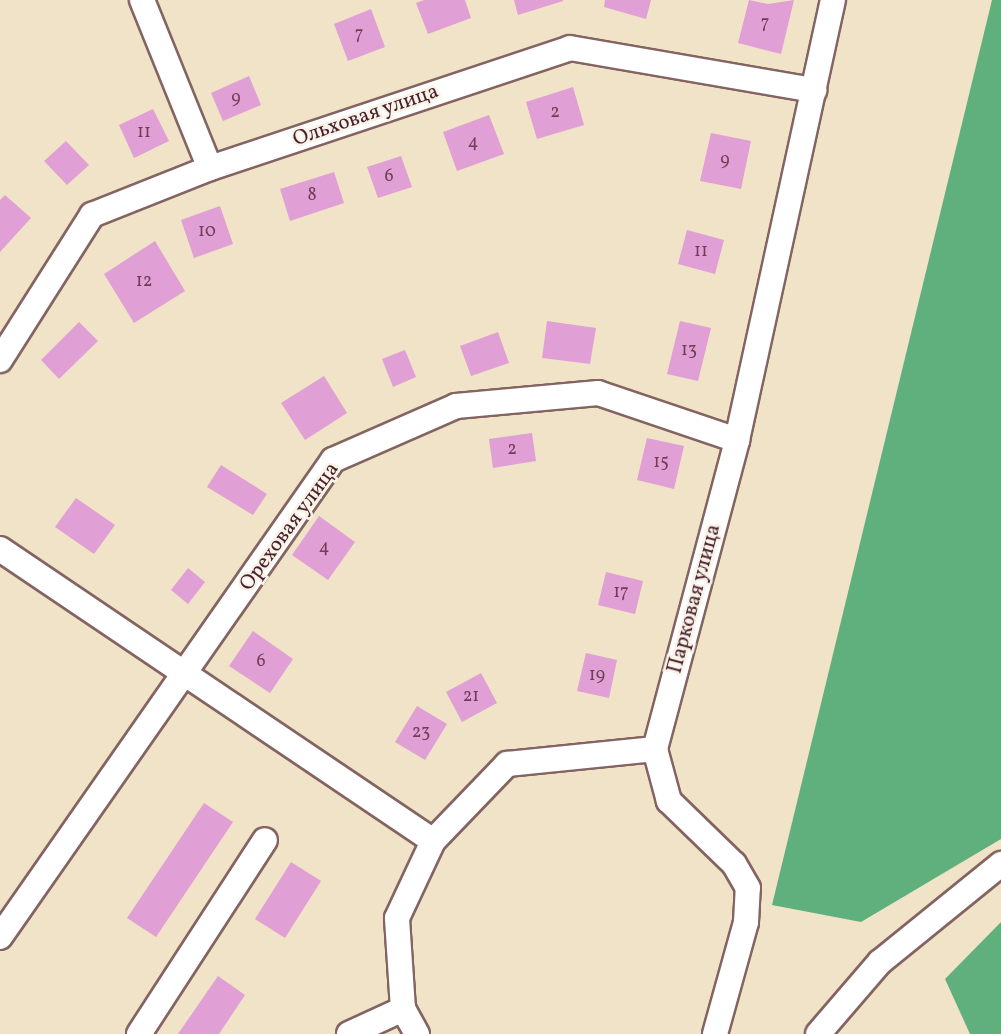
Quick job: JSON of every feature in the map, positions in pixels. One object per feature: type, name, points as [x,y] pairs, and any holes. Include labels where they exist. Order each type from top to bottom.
[{"type":"street","points":[[142,0],[209,168]]},
{"type":"street","name":"Парковая улица","points":[[655,749],[737,440],[833,0]]},
{"type":"street","name":"Ольховая улица","points":[[0,360],[92,215],[209,168],[570,48],[814,90]]},
{"type":"street","name":"Ореховая улица","points":[[0,937],[186,675],[332,460],[456,406],[598,393],[737,440]]},
{"type":"street","points":[[0,549],[433,841]]},
{"type":"street","points":[[417,1034],[403,1009],[397,918],[433,841],[507,764],[655,749],[669,801],[734,864],[748,888],[746,922],[715,1034]]},
{"type":"street","points":[[139,1034],[265,840]]},
{"type":"street","points":[[818,1034],[880,962],[1001,864]]},
{"type":"street","points":[[349,1034],[403,1009]]},
{"type":"green space","points":[[992,0],[1001,0],[1001,839],[861,922],[772,905]]},
{"type":"green space","points":[[1001,922],[1001,1034],[970,1034],[945,979]]},
{"type":"building","points":[[424,0],[465,0],[471,18],[428,34],[416,3]]},
{"type":"building","points":[[514,0],[563,0],[563,1],[518,15]]},
{"type":"building","points":[[605,0],[651,0],[646,19],[604,7]]},
{"type":"building","points":[[749,0],[768,4],[794,0],[781,54],[738,43]]},
{"type":"building","points":[[371,9],[385,47],[348,61],[334,24]]},
{"type":"building","points":[[249,76],[261,105],[223,121],[211,93]]},
{"type":"building","points":[[573,87],[584,125],[537,139],[526,102]]},
{"type":"building","points":[[153,109],[169,141],[134,158],[119,125]]},
{"type":"building","points":[[489,115],[504,154],[457,171],[443,132]]},
{"type":"building","points":[[711,133],[751,141],[741,189],[700,181]]},
{"type":"building","points":[[66,141],[89,165],[67,185],[44,161]]},
{"type":"building","points":[[401,156],[412,187],[378,198],[367,167]]},
{"type":"building","points":[[334,172],[344,203],[290,221],[280,189]]},
{"type":"building","points":[[5,195],[31,218],[0,252],[0,200]]},
{"type":"building","points":[[220,206],[233,244],[194,258],[181,220]]},
{"type":"building","points":[[687,230],[724,240],[715,274],[678,264]]},
{"type":"building","points":[[155,241],[185,291],[134,323],[104,274]]},
{"type":"building","points":[[547,321],[596,328],[590,364],[542,358]]},
{"type":"building","points":[[680,321],[711,328],[698,381],[667,374]]},
{"type":"building","points":[[79,322],[98,341],[59,379],[41,360]]},
{"type":"building","points":[[498,332],[509,363],[471,376],[460,346]]},
{"type":"building","points":[[405,350],[416,377],[393,387],[382,359]]},
{"type":"building","points":[[324,376],[347,413],[305,440],[281,403]]},
{"type":"building","points":[[532,433],[536,461],[493,468],[489,439]]},
{"type":"building","points":[[647,438],[684,446],[674,489],[637,480]]},
{"type":"building","points":[[221,465],[267,494],[253,515],[207,487]]},
{"type":"building","points":[[76,498],[115,525],[94,554],[55,527]]},
{"type":"building","points":[[319,516],[355,542],[328,580],[292,555]]},
{"type":"building","points":[[188,568],[205,582],[188,604],[171,590]]},
{"type":"building","points":[[606,572],[643,581],[635,614],[598,605]]},
{"type":"building","points":[[253,631],[293,659],[270,693],[229,666]]},
{"type":"building","points":[[586,653],[617,660],[609,698],[577,691]]},
{"type":"building","points":[[481,673],[497,703],[462,722],[446,692]]},
{"type":"building","points":[[417,706],[447,724],[425,760],[395,742]]},
{"type":"building","points":[[204,803],[233,822],[156,937],[127,918]]},
{"type":"building","points":[[291,862],[321,881],[285,938],[255,919]]},
{"type":"building","points":[[218,976],[245,995],[219,1034],[178,1034]]}]
